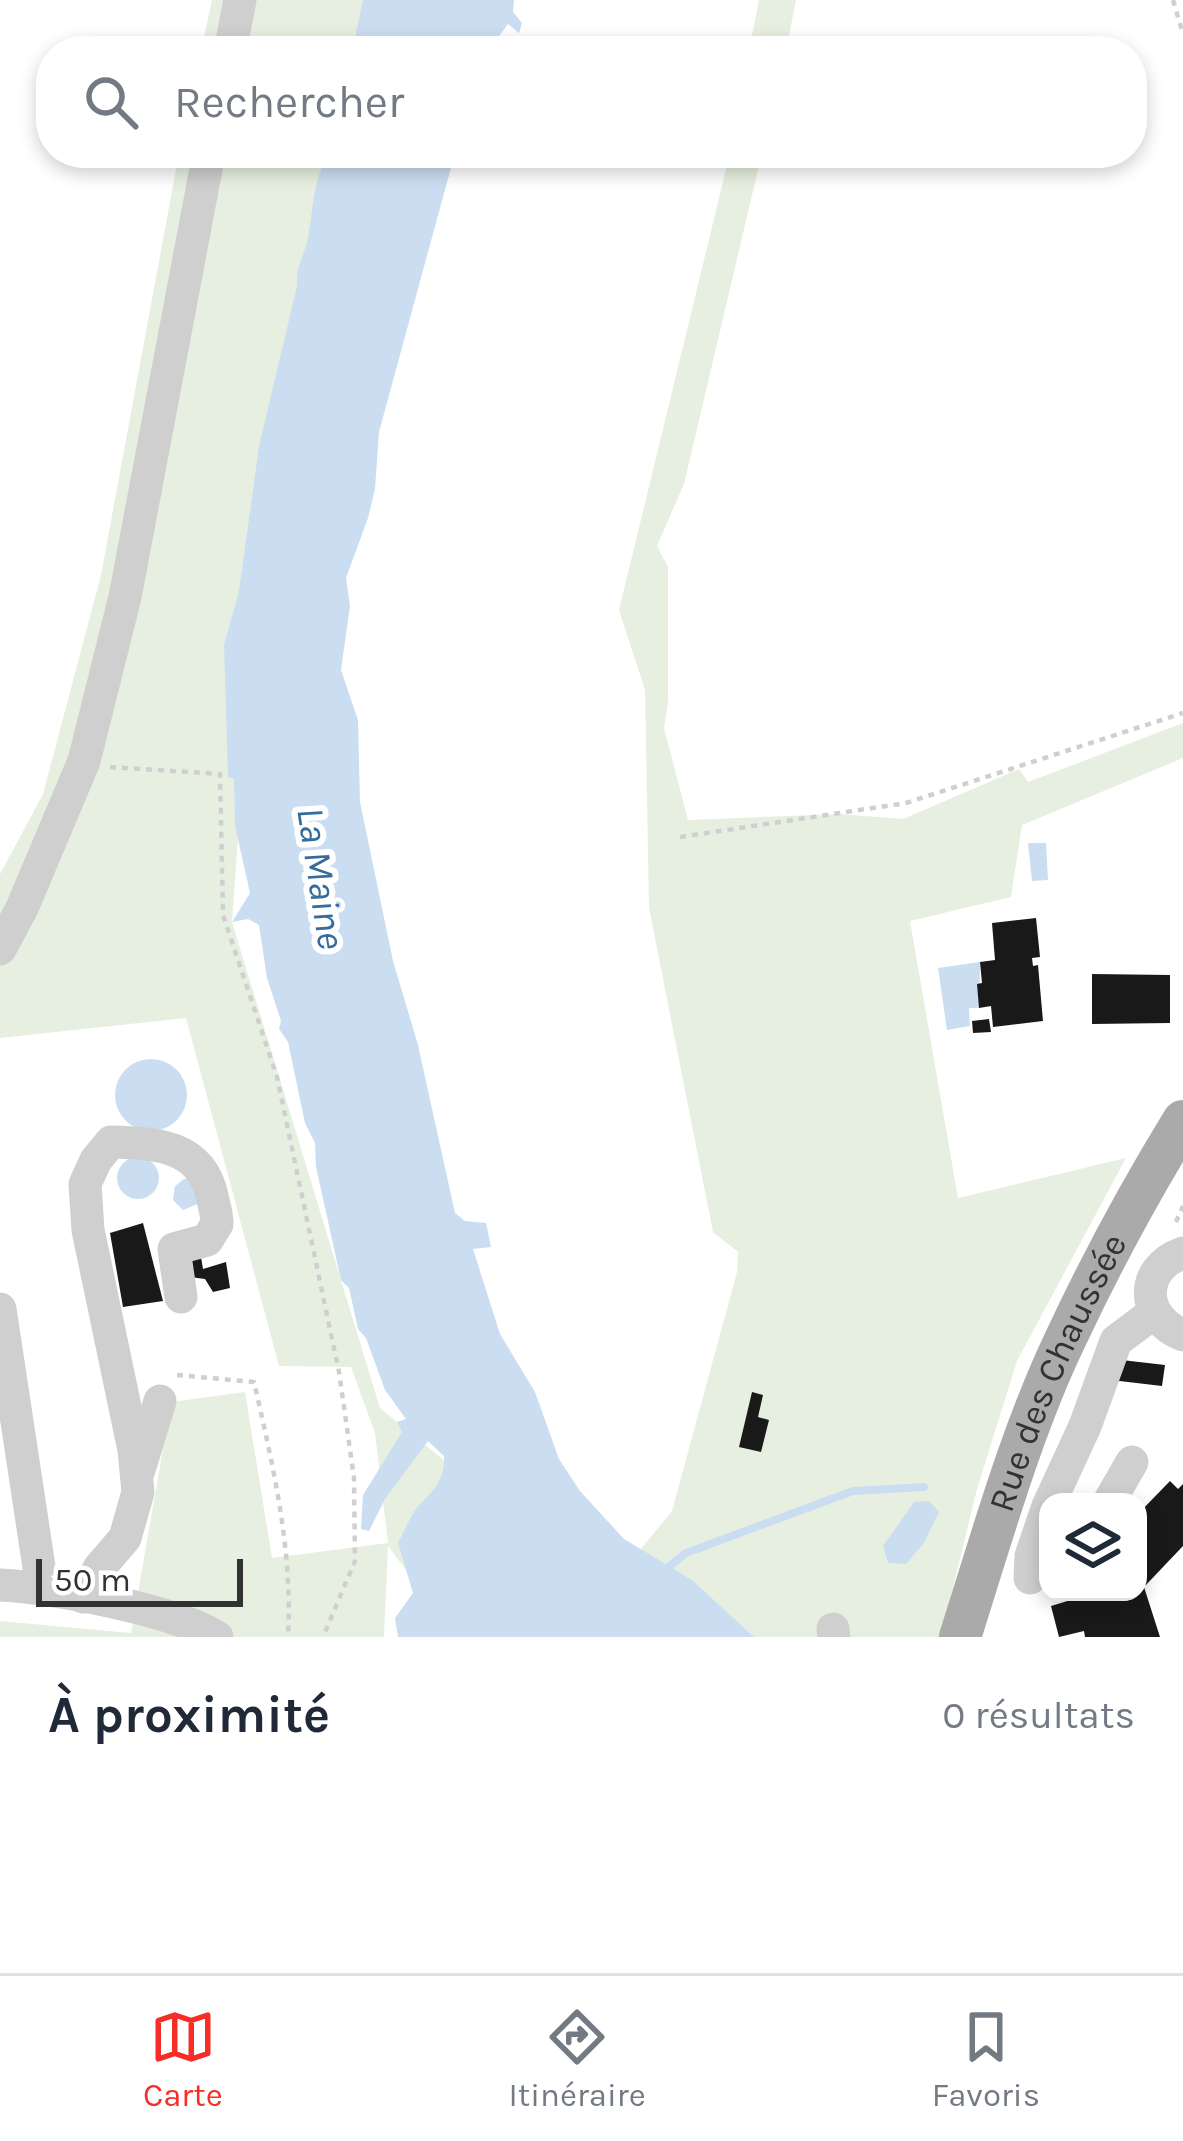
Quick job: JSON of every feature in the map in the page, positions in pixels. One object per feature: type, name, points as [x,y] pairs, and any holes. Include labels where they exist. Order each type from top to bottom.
[{"type":"main road","name":"Rue des Chaussée","points":[[960,1637],[998,1517],[1063,1344],[1183,1120]]},
{"type":"street","points":[[233,36],[240,0]]},
{"type":"street","points":[[0,949],[84,761],[125,597],[206,168]]},
{"type":"street","points":[[83,1597],[125,1538],[138,1492],[88,1230],[86,1184],[96,1160],[111,1142],[175,1149],[196,1161],[209,1181],[217,1224],[208,1240],[174,1249],[181,1297]]},
{"type":"street","points":[[1183,1253],[1164,1262],[1150,1294],[1152,1314],[1165,1328],[1183,1335]]},
{"type":"street","points":[[0,1309],[42,1587]]},
{"type":"street","points":[[1056,1493],[1116,1341],[1152,1314]]},
{"type":"street","points":[[136,1477],[160,1401]]},
{"type":"street","points":[[1114,1493],[1132,1462]]},
{"type":"street","points":[[1030,1578],[1030,1556],[1039,1534]]},
{"type":"street","points":[[0,1586],[42,1587],[196,1624],[217,1637]]},
{"type":"path","points":[[1173,0],[1183,34]]},
{"type":"path","points":[[680,837],[906,803],[1183,713]]},
{"type":"path","points":[[84,761],[131,770],[220,774],[223,915],[278,1077],[339,1372],[354,1478],[355,1562],[323,1637]]},
{"type":"path","points":[[160,1401],[170,1374],[254,1382],[281,1502],[290,1603],[288,1637]]},
{"type":"green space","points":[[212,0],[376,0],[369,36],[204,36]]},
{"type":"green space","points":[[759,0],[796,0],[789,36],[752,36]]},
{"type":"green space","points":[[176,168],[342,168],[255,600],[232,922],[380,1408],[457,1471],[433,1606],[388,1546],[384,1637],[0,1637],[0,1621],[131,1633],[171,1402],[245,1392],[272,1558],[388,1543],[375,1433],[351,1367],[279,1366],[186,1018],[0,1038],[0,874],[43,794],[101,575]]},
{"type":"green space","points":[[726,168],[758,168],[684,484],[657,546],[668,567],[664,728],[688,820],[839,814],[903,819],[1019,769],[1028,782],[1183,723],[1183,758],[1022,825],[1011,897],[910,921],[958,1198],[1126,1158],[1017,1361],[977,1489],[941,1637],[752,1637],[641,1549],[672,1511],[737,1272],[738,1252],[713,1232],[649,908],[645,690],[619,610]]},
{"type":"water","points":[[363,0],[514,0],[513,12],[522,23],[519,33],[508,24],[499,36],[355,36]]},
{"type":"water","name":"La Maine","points":[[322,168],[451,168],[379,432],[368,518],[346,578],[350,606],[341,670],[358,720],[360,802],[393,961],[418,1045],[455,1213],[465,1221],[486,1223],[491,1247],[473,1249],[500,1334],[535,1392],[559,1459],[580,1491],[624,1539],[692,1580],[754,1637],[398,1637],[395,1618],[413,1593],[398,1543],[443,1467],[444,1456],[428,1441],[385,1499],[369,1531],[361,1529],[363,1495],[402,1432],[397,1422],[406,1419],[385,1390],[366,1338],[358,1329],[349,1288],[341,1280],[315,1143],[305,1123],[288,1042],[279,1029],[259,925],[248,919],[232,922],[250,893],[235,826],[234,779],[228,777],[224,645],[239,591],[259,446]]},
{"type":"water","points":[[1028,843],[1046,843],[1048,880],[1032,881]]},
{"type":"water","points":[[980,962],[979,1008],[969,1008],[970,1026],[947,1030],[938,968]]},
{"type":"water","points":[[151,1059],[177,1069],[187,1095],[177,1121],[151,1131],[125,1121],[115,1095],[125,1069]]},
{"type":"water","points":[[138,1157],[153,1163],[159,1178],[153,1193],[138,1199],[123,1193],[117,1178],[123,1163]]},
{"type":"water","points":[[189,1179],[200,1203],[183,1210],[173,1200],[175,1186]]},
{"type":"water","points":[[929,1501],[939,1512],[924,1543],[906,1564],[888,1563],[883,1546],[914,1502]]},
{"type":"building","points":[[1036,918],[1040,957],[1032,958],[1033,966],[1038,965],[1043,1021],[993,1027],[991,1006],[979,1008],[977,984],[982,983],[980,962],[995,960],[992,923]]},
{"type":"building","points":[[1092,974],[1170,975],[1170,1023],[1092,1024]]},
{"type":"building","points":[[989,1019],[991,1032],[973,1033],[972,1021]]},
{"type":"building","points":[[143,1223],[163,1301],[123,1307],[110,1233]]},
{"type":"building","points":[[201,1257],[203,1269],[226,1262],[230,1288],[213,1292],[205,1279],[190,1277],[187,1259]]},
{"type":"building","points":[[1113,1359],[1165,1365],[1162,1386],[1111,1380]]},
{"type":"building","points":[[752,1392],[763,1395],[758,1417],[769,1420],[761,1452],[739,1447]]},
{"type":"building","points":[[1170,1481],[1178,1489],[1183,1484],[1183,1546],[1147,1584],[1147,1505]]},
{"type":"building","points":[[1147,1596],[1160,1637],[1085,1637],[1084,1631],[1059,1637],[1051,1606],[1068,1601],[1147,1601]]},
{"type":"waterway","points":[[662,1572],[686,1553],[853,1491],[924,1487]]}]
